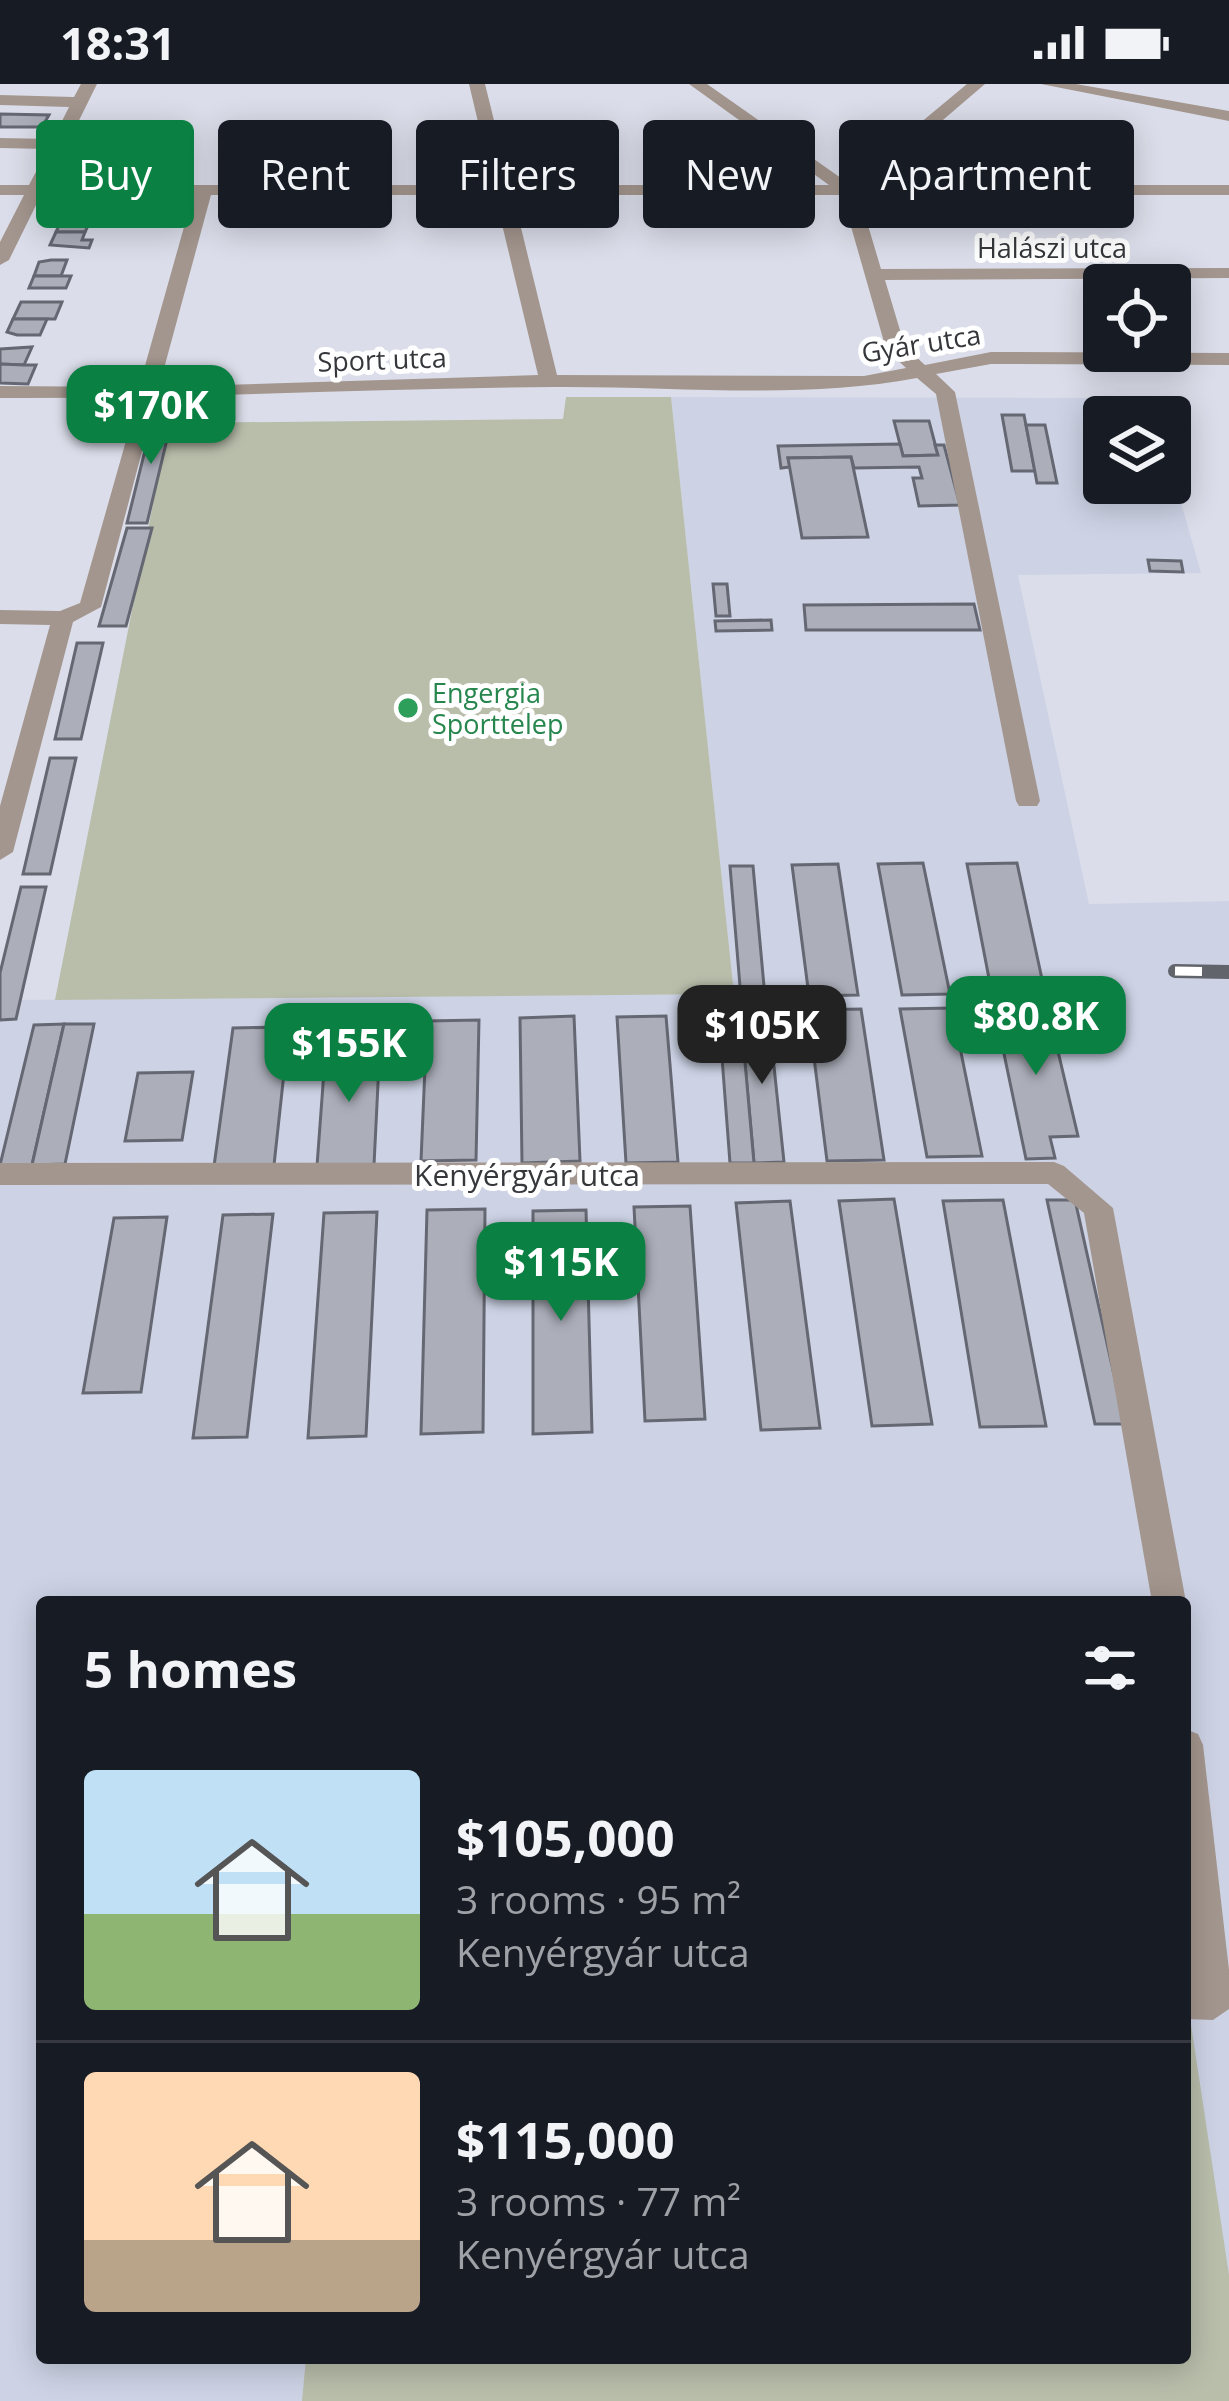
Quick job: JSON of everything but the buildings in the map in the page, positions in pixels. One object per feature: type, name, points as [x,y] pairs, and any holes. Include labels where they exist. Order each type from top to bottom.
[{"type":"street","points":[[0,100],[85,90],[99,84]]},
{"type":"street","points":[[477,84],[486,120]]},
{"type":"street","points":[[698,84],[839,184]]},
{"type":"street","points":[[933,120],[976,84]]},
{"type":"street","points":[[1049,84],[1229,116]]},
{"type":"street","points":[[69,120],[85,90]]},
{"type":"street","points":[[0,143],[36,144]]},
{"type":"street","points":[[0,260],[36,186]]},
{"type":"street","points":[[0,190],[416,192]]},
{"type":"street","points":[[1134,190],[1229,190]]},
{"type":"street","points":[[619,192],[839,191]]},
{"type":"street","points":[[0,617],[64,618],[90,607],[203,192]]},
{"type":"street","points":[[513,228],[549,381]]},
{"type":"street","points":[[861,228],[896,349],[945,392],[1028,801]]},
{"type":"street","name":"Halászi utca","points":[[876,275],[1229,273]]},
{"type":"street","name":"Gyár utca","points":[[549,381],[864,382],[991,358],[1229,358]]},
{"type":"street","name":"Sport utca","points":[[0,392],[145,399],[549,381]]},
{"type":"street","points":[[0,852],[64,618]]},
{"type":"street","name":"Kenyérgyár utca","points":[[0,1174],[1054,1173],[1098,1208],[1168,1596]]},
{"type":"street","points":[[1191,1800],[1213,2001],[1191,2000]]},
{"type":"shaded area","points":[[671,397],[1083,398],[1083,504],[1182,504],[1201,573],[1018,575],[1089,904],[1229,901],[1229,2401],[0,2401],[0,1000],[734,994]]},
{"type":"green space","name":"Engergia Sporttelep","points":[[566,397],[671,397],[734,994],[55,1000],[169,423],[563,419]]},
{"type":"green space","points":[[1191,2025],[1229,2275],[1229,2401],[302,2401],[305,2364],[1191,2364]]},
{"type":"railway","points":[[1175,971],[1229,972]]},
{"type":"place","name":"Engergia Sporttelep","points":[[408,708]]}]
